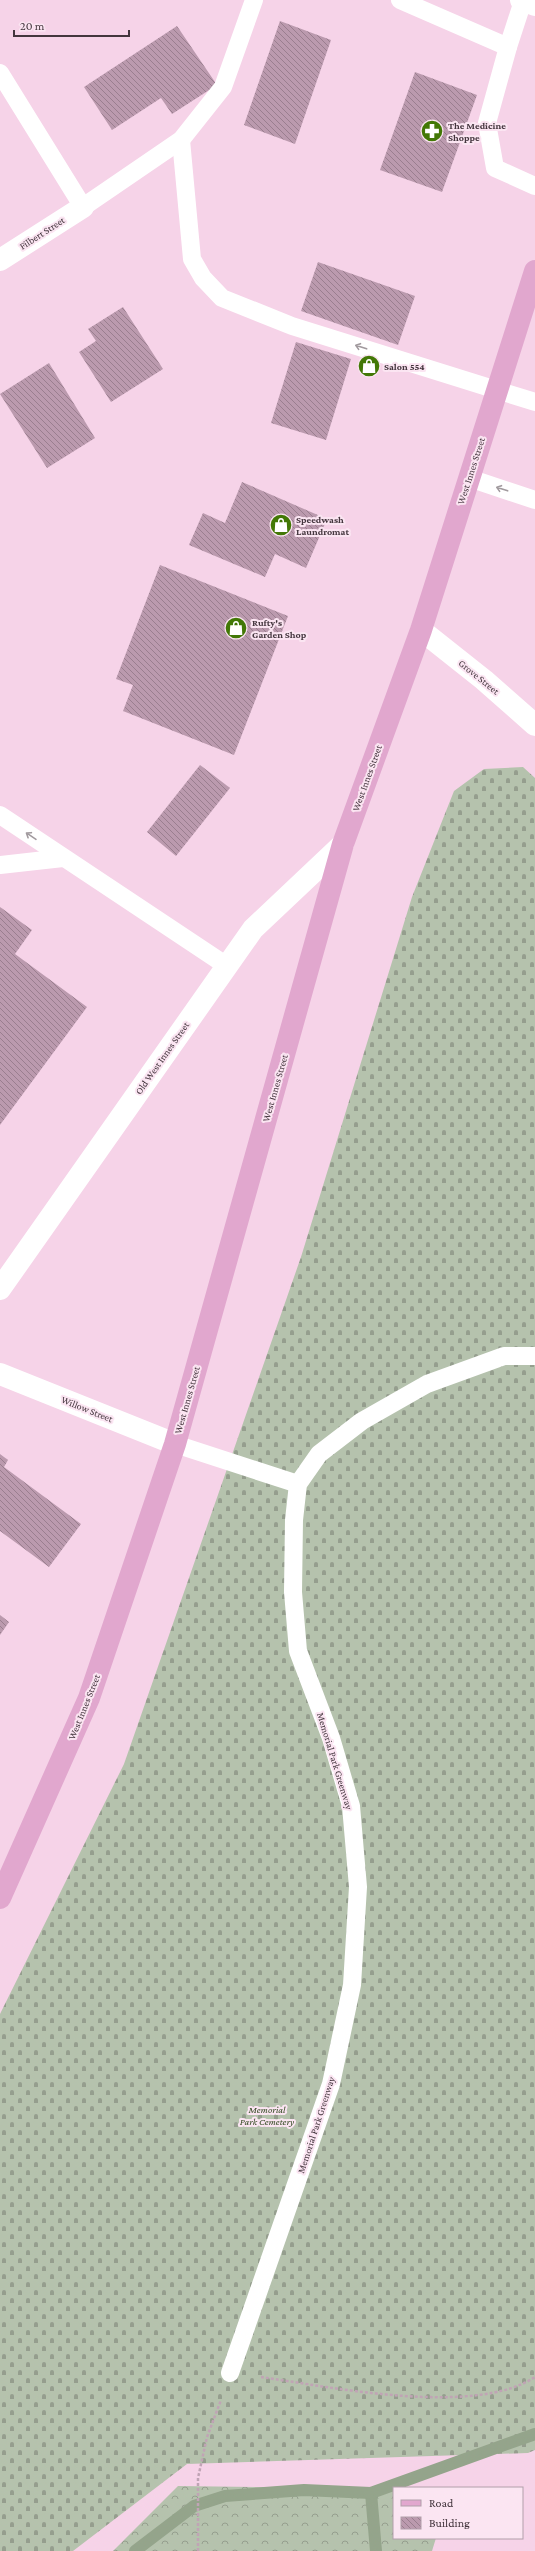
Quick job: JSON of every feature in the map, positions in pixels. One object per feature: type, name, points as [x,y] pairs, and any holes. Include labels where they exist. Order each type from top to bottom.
[{"type":"main road","name":"West Innes Street","points":[[0,1898],[89,1698],[175,1444],[343,844],[421,630],[535,272]]},
{"type":"street","name":"Filbert Street","points":[[0,260],[83,207]]},
{"type":"street","name":"Grove Street","points":[[421,630],[484,680],[535,725]]},
{"type":"street","name":"Old West Innes Street","points":[[0,1289],[253,929],[343,844]]},
{"type":"street","name":"Willow Street","points":[[0,1374],[175,1444]]},
{"type":"lane","points":[[0,73],[83,207],[181,140],[223,87],[254,0]]},
{"type":"lane","points":[[400,0],[508,48]]},
{"type":"lane","points":[[526,2],[508,48],[487,123],[495,168],[535,186]]},
{"type":"lane","points":[[181,140],[192,259],[203,278],[222,298],[292,326],[535,402]]},
{"type":"lane","points":[[469,478],[535,500]]},
{"type":"lane","points":[[0,814],[63,858],[227,966]]},
{"type":"lane","points":[[0,865],[63,858]]},
{"type":"lane","name":"Memorial Park Greenway","points":[[230,2373],[331,2084],[352,1985],[358,1887],[351,1806],[330,1738],[298,1651],[292,1592],[294,1520],[298,1484],[319,1454],[362,1420],[427,1384],[504,1356],[535,1356]]},
{"type":"lane","points":[[175,1444],[298,1484]]},
{"type":"path","points":[[198,2551],[198,2478],[207,2437],[230,2373],[408,2398],[493,2393],[525,2384],[535,2377]]},
{"type":"green space","name":"Memorial Park Cemetery","points":[[523,767],[535,778],[535,2450],[528,2453],[187,2464],[73,2551],[0,2551],[0,2014],[124,1764],[301,1257],[412,897],[454,791],[484,769]]},
{"type":"green space","points":[[178,2486],[393,2489],[393,2539],[436,2539],[432,2551],[113,2551]]},
{"type":"building","points":[[280,21],[331,40],[295,144],[244,125]]},
{"type":"building","points":[[177,26],[217,85],[172,114],[161,98],[112,130],[84,87]]},
{"type":"building","points":[[415,72],[477,95],[442,192],[380,170]]},
{"type":"building","points":[[318,262],[415,296],[398,345],[301,311]]},
{"type":"building","points":[[123,307],[163,369],[111,402],[79,352],[96,341],[88,329]]},
{"type":"building","points":[[296,342],[351,359],[326,440],[271,423]]},
{"type":"building","points":[[49,363],[95,438],[47,468],[0,394]]},
{"type":"building","points":[[242,482],[327,519],[306,568],[275,554],[265,577],[189,545],[203,513],[225,523]]},
{"type":"building","points":[[160,565],[288,616],[234,755],[123,711],[133,685],[116,679]]},
{"type":"building","points":[[200,765],[230,788],[176,856],[147,832]]},
{"type":"building","points":[[0,907],[32,930],[15,954],[87,1007],[0,1125]]},
{"type":"building","points":[[0,1454],[8,1460],[4,1467],[81,1524],[49,1567],[0,1531]]},
{"type":"building","points":[[0,1615],[9,1622],[0,1635]]},
{"type":"waterway","points":[[135,2551],[194,2506],[225,2496],[304,2490],[371,2493],[535,2434]]},
{"type":"waterway","points":[[371,2493],[376,2551]]},
{"type":"place","name":"The Medicine Shoppe","points":[[432,131]]},
{"type":"place","name":"Salon 554","points":[[369,366]]},
{"type":"place","name":"Speedwash Laundromat","points":[[281,525]]},
{"type":"place","name":"Rufty's Garden Shop","points":[[236,628]]}]
